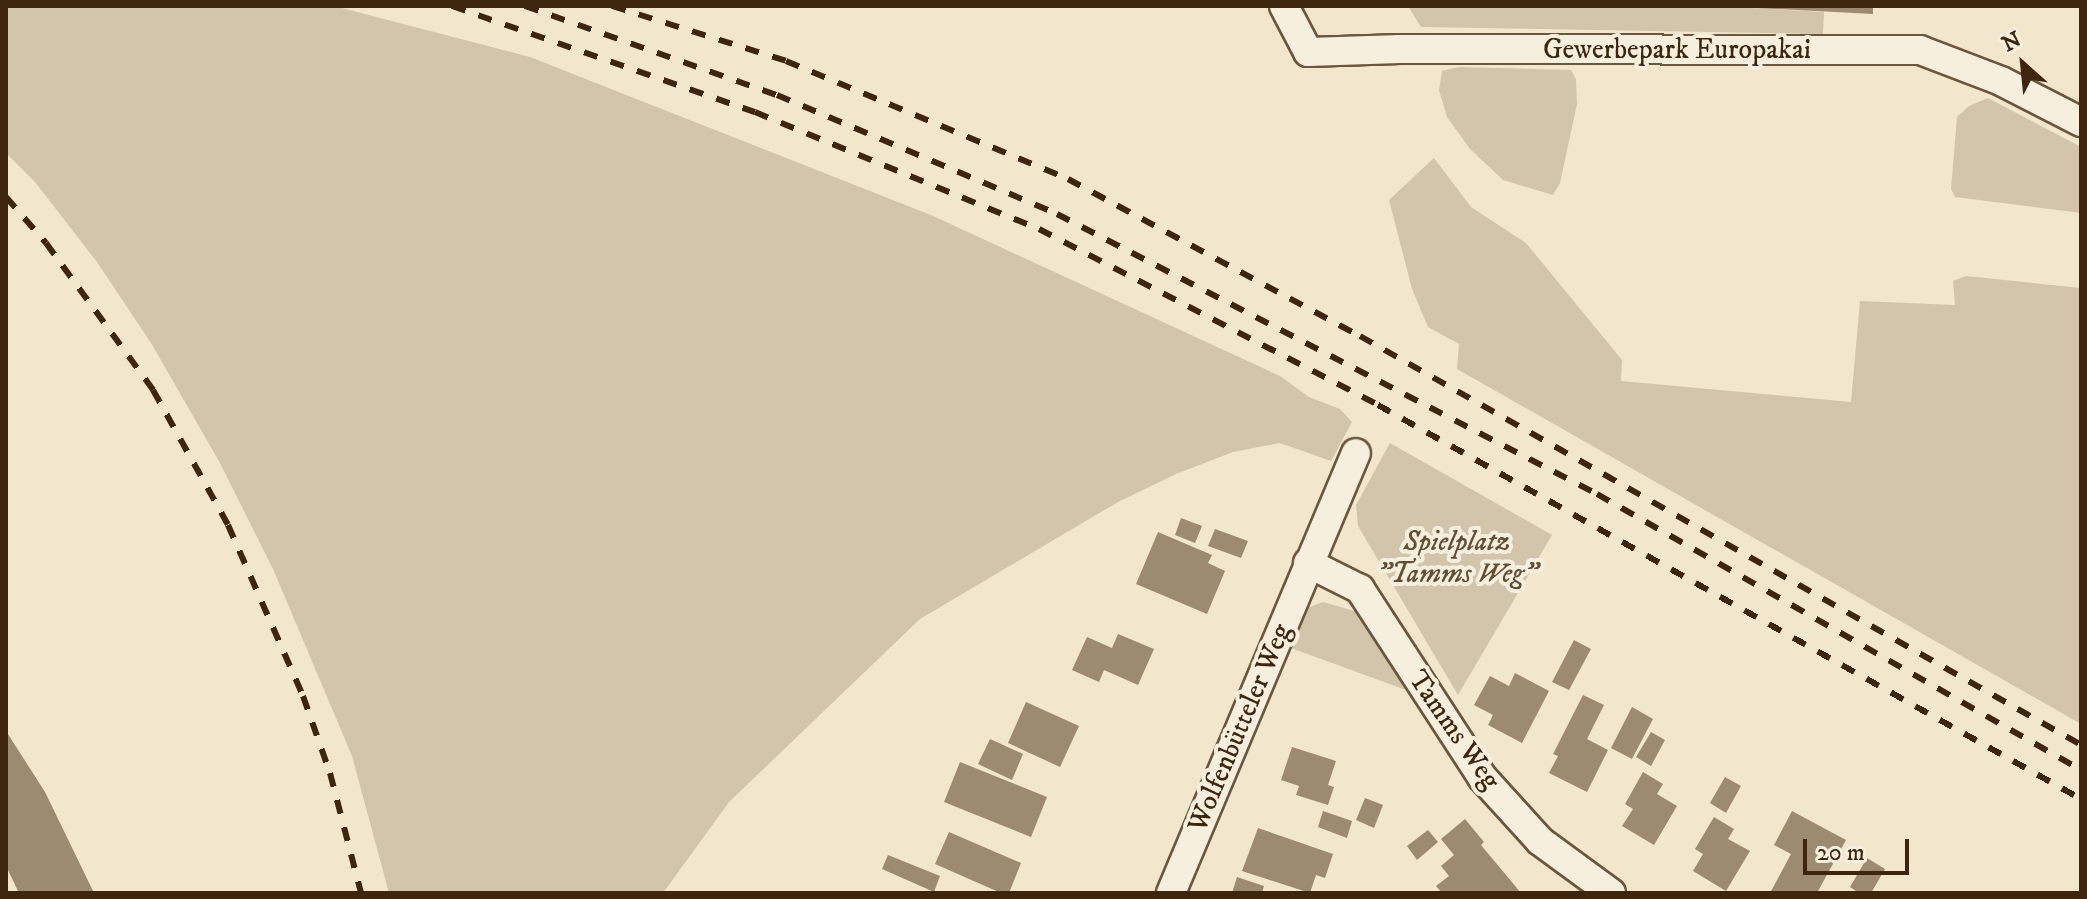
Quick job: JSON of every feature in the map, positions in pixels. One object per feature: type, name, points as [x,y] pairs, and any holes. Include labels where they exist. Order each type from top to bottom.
[{"type":"street","name":"Gewerbepark Europakai","points":[[1284,6],[1308,52],[1400,49],[1920,50],[2001,81],[2081,122]]},
{"type":"street","name":"Wolfenbütteler Weg","points":[[1171,893],[1356,453]]},
{"type":"street","name":"Tamms Weg","points":[[1308,563],[1360,589],[1482,777],[1540,841],[1611,893]]},
{"type":"green space","points":[[6,6],[334,6],[530,57],[931,215],[1280,376],[1309,397],[1340,409],[1352,422],[1331,461],[1280,443],[1233,452],[1176,474],[1118,502],[920,619],[729,802],[663,893],[389,893],[352,756],[273,569],[220,463],[151,343],[97,262],[35,182],[6,153]]},
{"type":"green space","points":[[1408,6],[1714,6],[1824,12],[1823,34],[1421,27]]},
{"type":"green space","points":[[1459,67],[1571,70],[1576,79],[1577,104],[1560,183],[1553,195],[1503,180],[1470,149],[1447,117],[1439,90],[1442,71]]},
{"type":"green space","points":[[1988,98],[2081,147],[2081,213],[1955,197],[1951,189],[1957,117],[1969,106]]},
{"type":"green space","points":[[1434,158],[1471,207],[1526,243],[1622,360],[1621,381],[1851,402],[1860,301],[1955,305],[1953,281],[1966,276],[2081,288],[2081,724],[1457,369],[1459,344],[1428,327],[1412,289],[1389,200]]},
{"type":"green space","name":"Spielplatz \"Tamms Weg\"","points":[[1390,443],[1552,535],[1458,695],[1358,526],[1356,505]]},
{"type":"green space","points":[[1323,602],[1358,612],[1406,690],[1291,648],[1307,608]]},
{"type":"building","points":[[1719,6],[1873,6],[1873,14]]},
{"type":"building","points":[[1181,518],[1202,526],[1195,543],[1175,535]]},
{"type":"building","points":[[1215,529],[1248,541],[1241,558],[1208,546]]},
{"type":"building","points":[[1158,532],[1212,555],[1208,563],[1225,571],[1207,614],[1136,584]]},
{"type":"building","points":[[1118,634],[1154,649],[1138,685],[1104,670],[1099,682],[1072,670],[1087,637],[1112,648]]},
{"type":"building","points":[[1574,640],[1591,649],[1569,690],[1552,682]]},
{"type":"building","points":[[1515,673],[1549,691],[1522,743],[1488,725],[1493,715],[1474,705],[1490,676],[1509,686]]},
{"type":"building","points":[[1583,695],[1604,705],[1587,739],[1608,750],[1587,792],[1549,773],[1558,756],[1553,754]]},
{"type":"building","points":[[1026,702],[1079,726],[1060,767],[1008,743]]},
{"type":"building","points":[[1632,707],[1653,719],[1632,759],[1611,748]]},
{"type":"building","points":[[6,731],[45,792],[94,893],[19,893],[6,866]]},
{"type":"building","points":[[1651,732],[1665,740],[1651,766],[1636,757]]},
{"type":"building","points":[[990,739],[1023,754],[1012,780],[978,764]]},
{"type":"building","points":[[1292,747],[1336,761],[1328,785],[1334,787],[1328,805],[1296,795],[1299,786],[1281,780]]},
{"type":"building","points":[[960,762],[1047,797],[1031,837],[944,802]]},
{"type":"building","points":[[1643,772],[1663,784],[1657,794],[1677,806],[1654,845],[1622,826],[1633,809],[1625,804]]},
{"type":"building","points":[[1725,777],[1741,786],[1726,813],[1710,803]]},
{"type":"building","points":[[1365,798],[1383,805],[1374,828],[1356,820]]},
{"type":"building","points":[[1323,811],[1352,821],[1347,838],[1318,827]]},
{"type":"building","points":[[1792,811],[1846,840],[1817,893],[1770,893],[1791,854],[1774,845]]},
{"type":"building","points":[[1714,817],[1734,829],[1728,839],[1750,851],[1726,891],[1693,871],[1703,854],[1695,849]]},
{"type":"building","points":[[1465,819],[1484,842],[1481,845],[1521,893],[1442,893],[1436,886],[1449,876],[1441,866],[1454,855],[1441,839]]},
{"type":"building","points":[[1258,828],[1333,854],[1325,878],[1316,875],[1310,893],[1242,871]]},
{"type":"building","points":[[1428,830],[1438,842],[1417,860],[1407,846]]},
{"type":"building","points":[[949,832],[1021,863],[1009,893],[1001,893],[935,864]]},
{"type":"building","points":[[888,855],[940,876],[934,892],[882,869]]},
{"type":"building","points":[[1867,858],[1885,869],[1871,893],[1859,893],[1850,887]]},
{"type":"building","points":[[1237,877],[1264,886],[1262,893],[1232,893]]},
{"type":"railway","points":[[452,6],[755,112],[1039,229],[1378,405],[2081,799]]},
{"type":"railway","points":[[525,6],[777,95],[1057,214],[1597,494],[2081,770]]},
{"type":"railway","points":[[612,6],[786,61],[1068,179],[1360,336],[2081,745]]},
{"type":"railway","points":[[6,197],[46,243],[153,390],[228,525],[303,696],[330,773],[361,893]]}]
